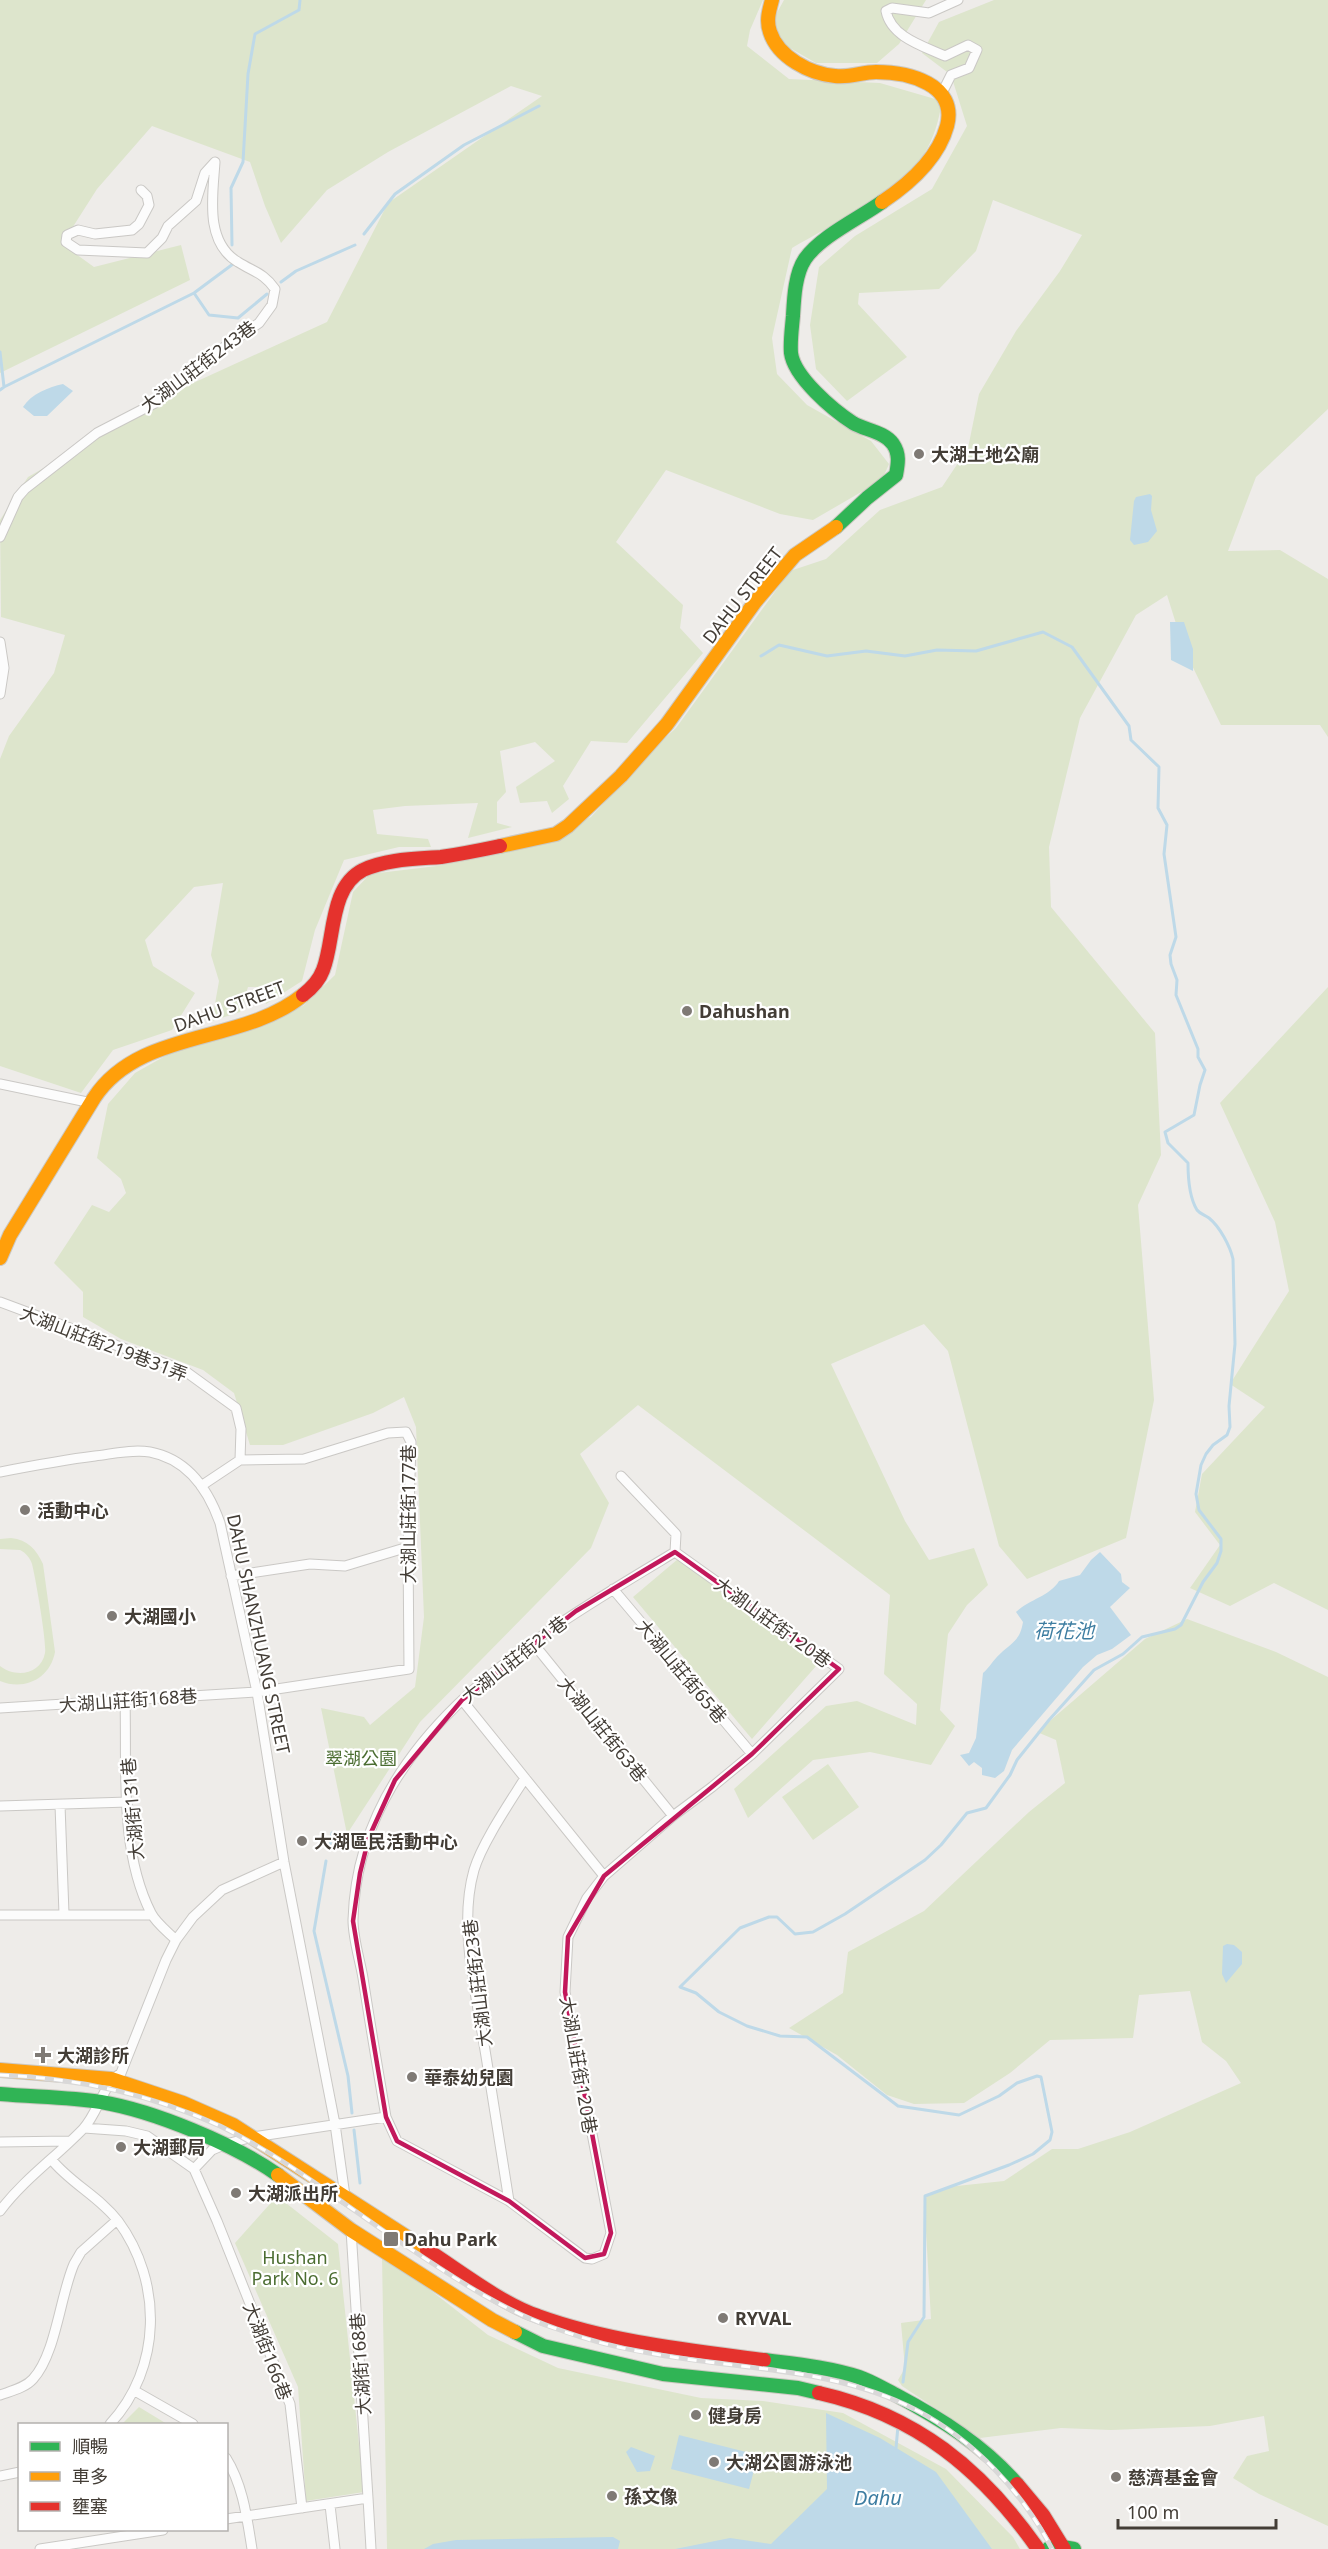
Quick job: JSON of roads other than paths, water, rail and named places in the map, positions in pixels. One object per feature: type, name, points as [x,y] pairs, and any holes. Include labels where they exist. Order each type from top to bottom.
[{"type":"main road","points":[[772,0],[768,15],[772,40],[786,56],[798,64],[821,73],[848,77],[873,72],[898,74],[935,87],[942,93]]},
{"type":"main road","name":"DAHU STREET","points":[[92,1103],[106,1082],[130,1063],[152,1053],[234,1027],[303,997],[318,980],[330,957],[334,920],[344,891],[354,876],[363,870],[409,858],[453,855],[556,834],[568,826],[603,795],[667,723],[755,602],[795,555],[837,526],[867,498],[896,476],[899,460],[893,444],[885,437],[854,423],[828,404],[797,370],[791,353],[794,302],[799,273],[805,259],[835,233],[912,180],[939,144],[949,121],[945,96],[942,93]]},
{"type":"main road","points":[[0,1258],[10,1235],[92,1103]]},
{"type":"main road","points":[[0,2070],[111,2079],[183,2103],[233,2125],[499,2295],[536,2316],[607,2335],[672,2348],[803,2365],[860,2377],[886,2389],[964,2435],[999,2463],[1043,2515],[1067,2548]]},
{"type":"main road","points":[[0,2094],[100,2102],[144,2113],[226,2144],[275,2173],[351,2230],[492,2320],[543,2346],[663,2374],[798,2388],[851,2400],[906,2423],[963,2463],[994,2492],[1038,2549]]},
{"type":"main road","points":[[1048,2549],[1067,2548]]},
{"type":"street","points":[[942,93],[951,75],[969,68],[977,50],[968,45],[945,56],[914,44],[888,21],[885,10],[892,8],[930,13],[958,0]]},
{"type":"street","name":"大湖山莊街243巷","points":[[0,537],[18,497],[25,489],[97,433],[154,403],[219,349],[259,323],[272,305],[275,290],[267,277],[235,261],[220,244],[212,221],[215,162],[206,173],[196,201],[168,226],[162,238],[147,253],[78,250],[66,242],[67,235],[78,230],[95,234],[132,230],[139,224],[149,206],[147,196],[141,190]]},
{"type":"street","points":[[0,642],[4,668],[0,694]]},
{"type":"street","points":[[0,1084],[92,1103]]},
{"type":"street","name":"大湖山莊街219巷31弄","points":[[0,1302],[185,1371],[236,1408],[241,1429],[240,1460]]},
{"type":"street","name":"大湖山莊街177巷","points":[[240,1460],[304,1459],[388,1433],[406,1432],[411,1442],[408,1547],[409,1669]]},
{"type":"street","name":"DAHU SHANZHUANG STREET","points":[[0,1472],[92,1456],[148,1452],[184,1466],[213,1503],[257,1692],[284,1862],[335,2124],[345,2196]]},
{"type":"street","points":[[201,1486],[240,1460]]},
{"type":"street","points":[[621,1476],[676,1534],[675,1552]]},
{"type":"street","points":[[231,1576],[310,1564],[345,1566],[408,1547]]},
{"type":"street","name":"大湖山莊街21巷","points":[[386,2117],[353,1921],[360,1874],[369,1837],[380,1808],[395,1780],[433,1730],[494,1671],[576,1611],[675,1552]]},
{"type":"street","name":"大湖山莊街120巷","points":[[386,2117],[397,2140],[509,2200],[585,2258],[592,2259],[604,2254],[611,2233],[565,1992],[568,1937],[587,1898],[604,1876],[673,1816],[752,1754],[839,1669],[675,1552]]},
{"type":"street","name":"大湖山莊街65巷","points":[[613,1589],[752,1754]]},
{"type":"street","name":"大湖山莊街63巷","points":[[533,1643],[673,1816]]},
{"type":"street","name":"大湖山莊街168巷","points":[[0,1708],[257,1692],[409,1669]]},
{"type":"street","name":"大湖街131巷","points":[[125,1700],[131,1845],[138,1877],[152,1915],[176,1940]]},
{"type":"street","points":[[462,1700],[604,1876]]},
{"type":"street","name":"大湖山莊街23巷","points":[[509,2200],[474,1983],[468,1927],[468,1894],[475,1867],[502,1814],[525,1778]]},
{"type":"street","points":[[0,1806],[128,1802]]},
{"type":"street","points":[[60,1805],[64,1914]]},
{"type":"street","points":[[0,2211],[84,2128],[111,2079],[122,2073],[176,1940],[193,1917],[222,1890],[284,1862]]},
{"type":"street","points":[[0,1915],[152,1915]]},
{"type":"street","points":[[84,2128],[126,2131],[147,2136],[194,2169],[212,2151],[226,2144],[253,2137],[386,2117]]},
{"type":"street","points":[[0,2142],[70,2140]]},
{"type":"street","points":[[51,2159],[64,2175],[80,2186],[117,2220],[143,2266],[150,2293],[151,2327],[140,2380],[135,2391],[111,2423]]},
{"type":"street","name":"大湖街166巷","points":[[194,2169],[290,2404],[302,2508]]},
{"type":"street","points":[[0,2395],[17,2390],[33,2380],[44,2363],[74,2264],[81,2252],[117,2220]]},
{"type":"street","name":"大湖街168巷","points":[[351,2230],[371,2549]]},
{"type":"street","points":[[135,2391],[187,2423]]},
{"type":"street","points":[[228,2461],[233,2468],[247,2516],[252,2549]]},
{"type":"street","points":[[0,2476],[18,2472]]},
{"type":"street","points":[[228,2519],[368,2498]]},
{"type":"street","points":[[330,2505],[335,2549]]},
{"type":"street","points":[[40,2549],[151,2531]]},
{"type":"water","points":[[63,384],[73,391],[47,416],[34,416],[23,407],[26,402],[41,392]]},
{"type":"water","points":[[1150,494],[1152,496],[1151,510],[1157,531],[1148,542],[1134,545],[1130,540],[1134,501],[1136,497]]},
{"type":"water","points":[[1170,622],[1184,622],[1193,649],[1193,671],[1171,660]]},
{"type":"water","name":"荷花池","points":[[1100,1552],[1121,1574],[1122,1582],[1130,1588],[1110,1607],[1131,1635],[1112,1649],[1097,1655],[1083,1667],[1012,1750],[1004,1771],[995,1778],[982,1775],[982,1768],[974,1762],[969,1766],[960,1755],[969,1753],[976,1738],[983,1673],[1020,1633],[1023,1622],[1016,1612],[1045,1594],[1059,1581],[1080,1575]]},
{"type":"water","points":[[1234,1945],[1242,1952],[1242,1964],[1226,1983],[1222,1974],[1223,1946]]},
{"type":"water","name":"Dahu","points":[[826,2413],[880,2438],[936,2472],[992,2549],[675,2549],[730,2538],[771,2544],[827,2489]]},
{"type":"water","name":"大湖公園游泳池","points":[[679,2435],[758,2455],[749,2489],[671,2469]]},
{"type":"water","points":[[631,2447],[655,2456],[650,2471],[637,2472],[626,2452]]},
{"type":"water","points":[[613,2537],[620,2541],[618,2549],[424,2549],[433,2544],[456,2540]]},
{"type":"waterway","points":[[232,245],[231,188],[243,162],[248,74],[255,34],[299,10],[300,0]]},
{"type":"waterway","points":[[364,234],[395,194],[464,145],[539,106]]},
{"type":"waterway","points":[[281,282],[296,271],[355,245]]},
{"type":"waterway","points":[[4,387],[194,293],[233,264]]},
{"type":"waterway","points":[[194,293],[209,315],[238,318],[267,294]]},
{"type":"waterway","points":[[0,352],[4,387],[0,390]]},
{"type":"waterway","points":[[761,656],[779,645],[827,656],[866,651],[905,656],[937,650],[976,651],[1043,632],[1072,647],[1129,726],[1131,740],[1159,767],[1158,808],[1167,825],[1164,854],[1176,937],[1170,955],[1171,964],[1177,980],[1176,995],[1198,1049],[1198,1057],[1205,1070],[1194,1115],[1165,1132],[1168,1143],[1188,1163],[1194,1205],[1200,1213],[1217,1226],[1233,1259],[1235,1344],[1229,1406],[1230,1427],[1227,1435],[1213,1445],[1206,1454],[1201,1465],[1196,1494],[1199,1510],[1221,1539],[1221,1551],[1217,1563],[1203,1582],[1181,1625],[1175,1629],[1142,1637],[1123,1654],[1094,1670],[1017,1760],[1010,1775],[986,1808],[967,1813],[941,1845],[925,1860],[845,1914],[813,1932],[795,1934],[777,1917],[769,1917],[740,1928],[680,1987],[696,1993],[719,2012],[747,2026],[780,2036],[807,2037],[898,2106],[959,2115],[999,2096],[1017,2083],[1037,2076],[1041,2077],[1052,2132],[1050,2140],[1033,2154],[1009,2165],[925,2196],[924,2317],[908,2342],[903,2382]]},
{"type":"waterway","points":[[330,1844],[332,1833]]},
{"type":"waterway","points":[[326,1861],[314,1931],[348,2076],[352,2113]]},
{"type":"waterway","points":[[354,2130],[360,2183]]},
{"type":"waterway","points":[[896,2448],[898,2426]]},
{"type":"railway","points":[[0,2075],[57,2080],[112,2090],[167,2105],[220,2126],[290,2166],[476,2291],[515,2312],[557,2329],[637,2351],[785,2372],[852,2385],[916,2410],[958,2437],[995,2470],[1026,2508],[1052,2549]]},
{"type":"place","name":"大湖土地公廟","points":[[919,454]]},
{"type":"place","name":"Dahushan","points":[[687,1011]]},
{"type":"place","name":"活動中心","points":[[25,1510]]},
{"type":"place","name":"大湖國小","points":[[112,1616]]},
{"type":"place","name":"大湖區民活動中心","points":[[302,1841]]},
{"type":"place","name":"大湖診所","points":[[43,2055]]},
{"type":"place","name":"華泰幼兒園","points":[[412,2077]]},
{"type":"place","name":"大湖郵局","points":[[121,2147]]},
{"type":"place","name":"大湖派出所","points":[[236,2193]]},
{"type":"place","name":"Dahu Park","points":[[391,2239]]},
{"type":"place","name":"RYVAL","points":[[723,2318]]},
{"type":"place","name":"健身房","points":[[696,2415]]},
{"type":"place","name":"大湖公園游泳池","points":[[714,2462]]},
{"type":"place","name":"慈濟基金會","points":[[1116,2477]]},
{"type":"place","name":"孫文像","points":[[612,2496]]},
{"type":"park label","name":"翠湖公園","points":[[361,1758]]},
{"type":"park label","name":"Hushan Park No. 6","points":[[295,2267]]}]
